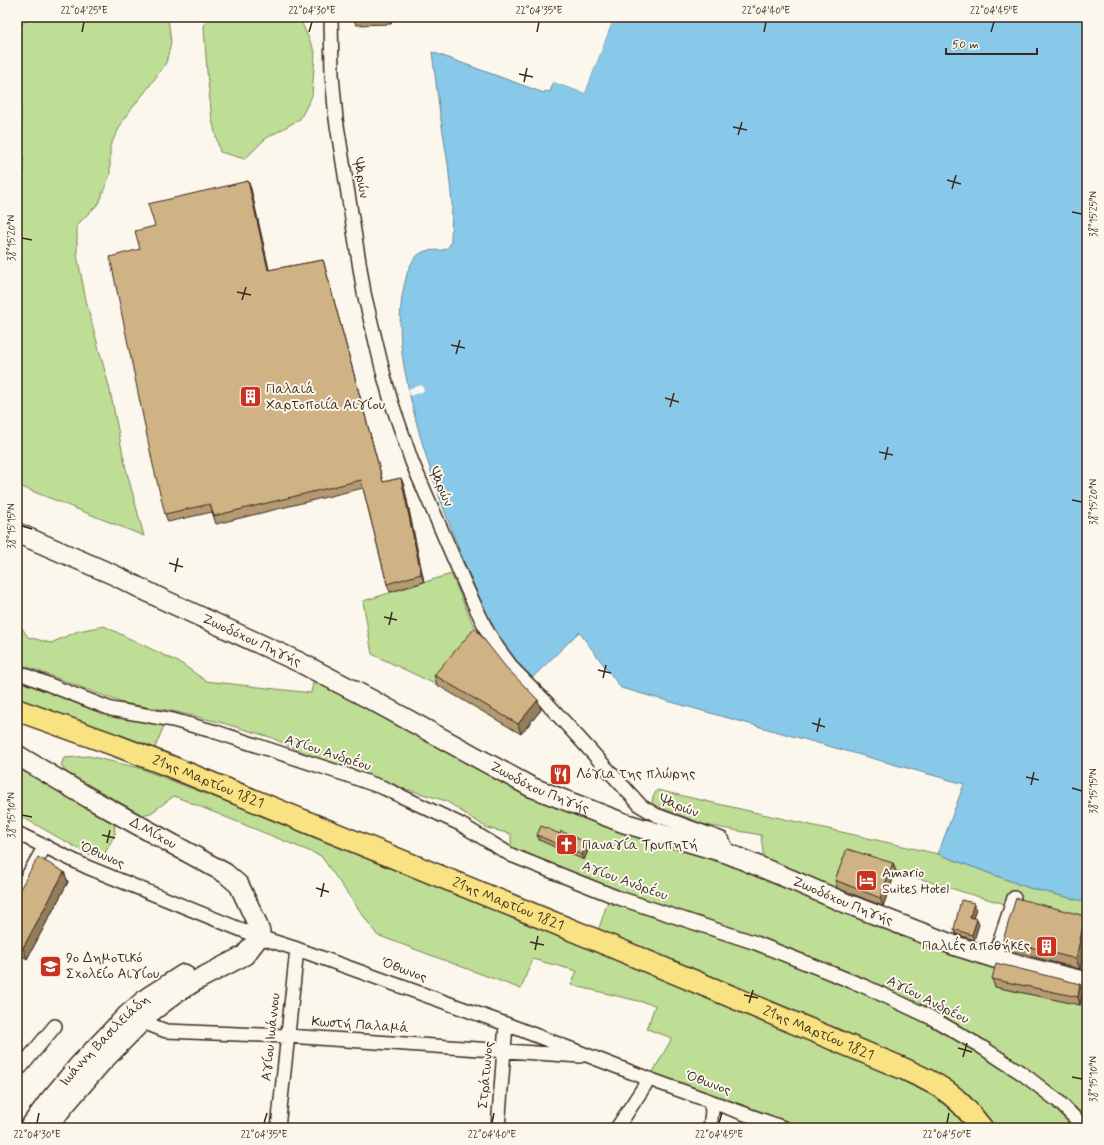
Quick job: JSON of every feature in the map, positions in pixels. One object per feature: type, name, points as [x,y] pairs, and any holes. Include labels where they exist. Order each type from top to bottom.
[{"type":"main road","name":"Ζωοδόχου Πηγής","points":[[17,533],[114,575],[162,599],[299,662],[531,787],[624,823],[729,854],[956,946],[1017,966],[1087,982]]},
{"type":"main road","name":"21ης Μαρτίου 1821","points":[[17,710],[115,744],[167,765],[584,934],[902,1068],[927,1080],[950,1094],[982,1128]]},
{"type":"main road","name":"Δ.Μίχου","points":[[17,755],[89,798],[225,873],[239,886],[256,921],[260,932],[259,937]]},
{"type":"main road","name":"Ιωάννη Βασιλειάδη","points":[[47,1128],[96,1069],[134,1019],[148,997],[191,969],[235,946],[259,937]]},
{"type":"main road","name":"Ιωάννη Βασιλειάδη","points":[[29,1128],[48,1102],[80,1065],[134,1019]]},
{"type":"street","name":"Ψαρών","points":[[331,17],[331,52],[336,119],[366,301],[384,376],[412,462],[467,589],[487,631],[514,670],[546,702],[641,806],[656,815],[722,839],[729,854]]},
{"type":"street","name":"Αγίου Ανδρέου","points":[[17,672],[111,709],[173,720],[216,732],[384,788],[460,824],[511,855],[616,897],[756,943],[866,987],[930,1017],[980,1046],[1017,1070],[1058,1101],[1085,1128]]},
{"type":"street","name":"Όθωνος","points":[[17,832],[87,867],[259,937],[297,949],[506,1024],[649,1079],[784,1128]]},
{"type":"street","points":[[17,895],[45,846]]},
{"type":"street","points":[[994,958],[1014,898]]},
{"type":"street","name":"Αγίου Ιωάννου","points":[[278,1128],[297,949]]},
{"type":"street","name":"Κωστή Παλαμά","points":[[134,1019],[166,1031],[288,1036],[594,1057]]},
{"type":"street","name":"Στράτωνος","points":[[502,1125],[506,1024]]},
{"type":"street","points":[[17,1069],[21,1067],[54,1026]]},
{"type":"street","points":[[617,1128],[649,1079]]},
{"type":"street","points":[[710,1101],[712,1111],[710,1128]]},
{"type":"green space","points":[[33,17],[168,17],[171,43],[166,63],[125,117],[110,146],[110,174],[99,203],[77,225],[77,255],[87,305],[109,386],[126,469],[144,536],[17,485],[17,174],[24,174],[17,27]]},
{"type":"green space","points":[[207,17],[299,17],[315,52],[312,96],[300,119],[265,139],[245,159],[220,152],[212,120],[207,72],[204,27]]},
{"type":"green space","points":[[451,574],[479,638],[437,685],[372,654],[363,601]]},
{"type":"green space","points":[[17,621],[28,637],[51,643],[78,631],[104,626],[182,664],[206,681],[311,693],[314,678],[519,788],[1017,965],[995,987],[1082,1005],[1087,987],[1087,1128],[991,1128],[952,1091],[598,931],[612,889],[511,849],[511,834],[487,828],[446,801],[406,789],[307,754],[270,737],[219,722],[172,711],[123,703],[17,663]]},
{"type":"green space","points":[[17,678],[165,723],[155,748],[17,698]]},
{"type":"green space","points":[[89,756],[139,768],[341,846],[908,1080],[948,1108],[969,1128],[784,1128],[649,1079],[672,1038],[647,1029],[655,1005],[571,985],[577,971],[532,959],[521,989],[377,935],[321,856],[174,796],[151,813],[142,815],[66,772],[61,765],[64,758]]},
{"type":"green space","points":[[17,762],[114,818],[115,834],[102,859],[84,852],[17,814]]},
{"type":"green space","points":[[657,790],[938,854],[1029,888],[1087,902],[1087,926],[976,896],[850,857],[836,891],[764,861],[761,835],[705,825],[652,804],[653,797]]},
{"type":"green space","points":[[1087,936],[1087,975],[1079,974]]},
{"type":"water","points":[[614,17],[1087,17],[1087,902],[1029,888],[938,854],[964,784],[621,688],[579,632],[531,679],[508,653],[499,638],[483,607],[455,539],[428,461],[411,401],[401,344],[401,306],[407,274],[410,267],[416,256],[419,254],[427,251],[443,250],[449,246],[451,241],[452,203],[432,52],[544,93],[545,91],[550,92],[553,82],[585,93]]},
{"type":"pier","points":[[612,17],[614,17],[585,93],[553,82],[554,80],[584,91]]},
{"type":"pier","points":[[422,385],[424,391],[410,396],[408,389]]},
{"type":"building","name":"Παλαιά Χαρτοποιία Αιγίου","points":[[248,181],[268,270],[323,260],[383,482],[401,478],[421,574],[387,584],[361,480],[214,516],[210,504],[165,514],[153,465],[110,257],[140,249],[135,231],[155,226],[148,204]]},
{"type":"building","points":[[475,628],[505,666],[538,700],[518,724],[434,675]]},
{"type":"building","name":"Παναγία Τρυπητή","points":[[541,826],[560,834],[561,831],[587,843],[582,855],[537,835]]},
{"type":"building","name":"Amario Suites Hotel","points":[[847,849],[893,863],[880,898],[835,880]]},
{"type":"building","points":[[38,857],[64,872],[23,948],[17,945],[17,892]]},
{"type":"building","name":"Παλιές αποθήκες","points":[[1016,898],[1085,916],[1076,959],[1003,940]]},
{"type":"building","points":[[961,900],[974,903],[970,917],[977,919],[972,935],[954,929]]},
{"type":"building","points":[[996,963],[1080,984],[1078,997],[992,979]]},
{"type":"building","points":[[715,1126],[734,1128],[715,1128]]},
{"type":"place","name":"Παλαιά Χαρτοποιία Αιγίου","points":[[250,397]]},
{"type":"place","name":"Λόγια της πλώρης","points":[[561,774]]},
{"type":"place","name":"Παναγία Τρυπητή","points":[[566,845]]},
{"type":"place","name":"Amario Suites Hotel","points":[[866,881]]},
{"type":"place","name":"Παλιές αποθήκες","points":[[1046,946]]},
{"type":"place","name":"9ο Δημοτικό Σχολείο Αιγίου","points":[[50,966]]}]
